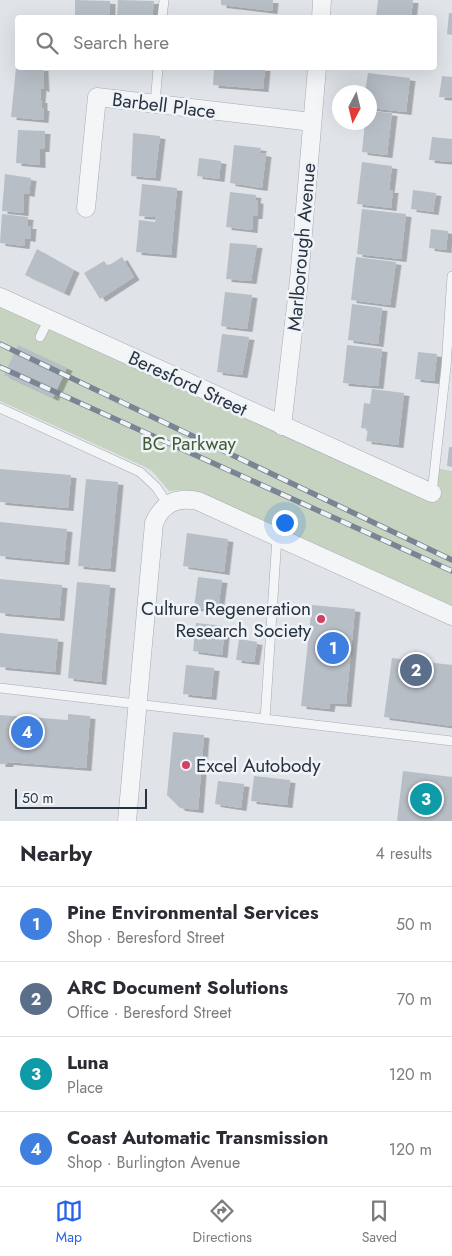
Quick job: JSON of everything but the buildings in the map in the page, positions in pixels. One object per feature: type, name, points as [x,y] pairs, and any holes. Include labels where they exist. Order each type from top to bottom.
[{"type":"street","points":[[321,15],[322,0]]},
{"type":"street","name":"Marlborough Avenue","points":[[282,426],[299,280],[317,70]]},
{"type":"street","name":"Barbell Place","points":[[86,208],[96,97],[312,122]]},
{"type":"street","name":"Beresford Street","points":[[0,297],[432,493]]},
{"type":"street","points":[[127,821],[154,523],[158,512],[167,503],[179,500],[198,501],[452,616]]},
{"type":"lane","points":[[162,15],[164,0]]},
{"type":"lane","points":[[155,104],[158,70]]},
{"type":"lane","points":[[432,493],[446,367],[452,276]]},
{"type":"lane","points":[[40,337],[49,319]]},
{"type":"lane","points":[[0,408],[140,472],[156,487],[167,503]]},
{"type":"lane","points":[[265,719],[277,537]]},
{"type":"lane","points":[[0,688],[452,741]]},
{"type":"green space","name":"BC Parkway","points":[[0,306],[440,493],[440,487],[433,484],[435,468],[452,471],[452,606],[202,494],[186,490],[169,491],[152,471],[143,466],[0,401]]},
{"type":"railway","points":[[0,344],[452,560]]},
{"type":"railway","points":[[0,367],[452,571]]},
{"type":"place","name":"Culture Regeneration Research Society","points":[[321,619]]},
{"type":"place","name":"Pine Environmental Services","points":[[333,648]]},
{"type":"place","name":"ARC Document Solutions","points":[[416,670]]},
{"type":"place","name":"Coast Automatic Transmission","points":[[27,732]]},
{"type":"place","name":"Excel Autobody","points":[[186,765]]},
{"type":"place","name":"Luna","points":[[426,799]]}]
